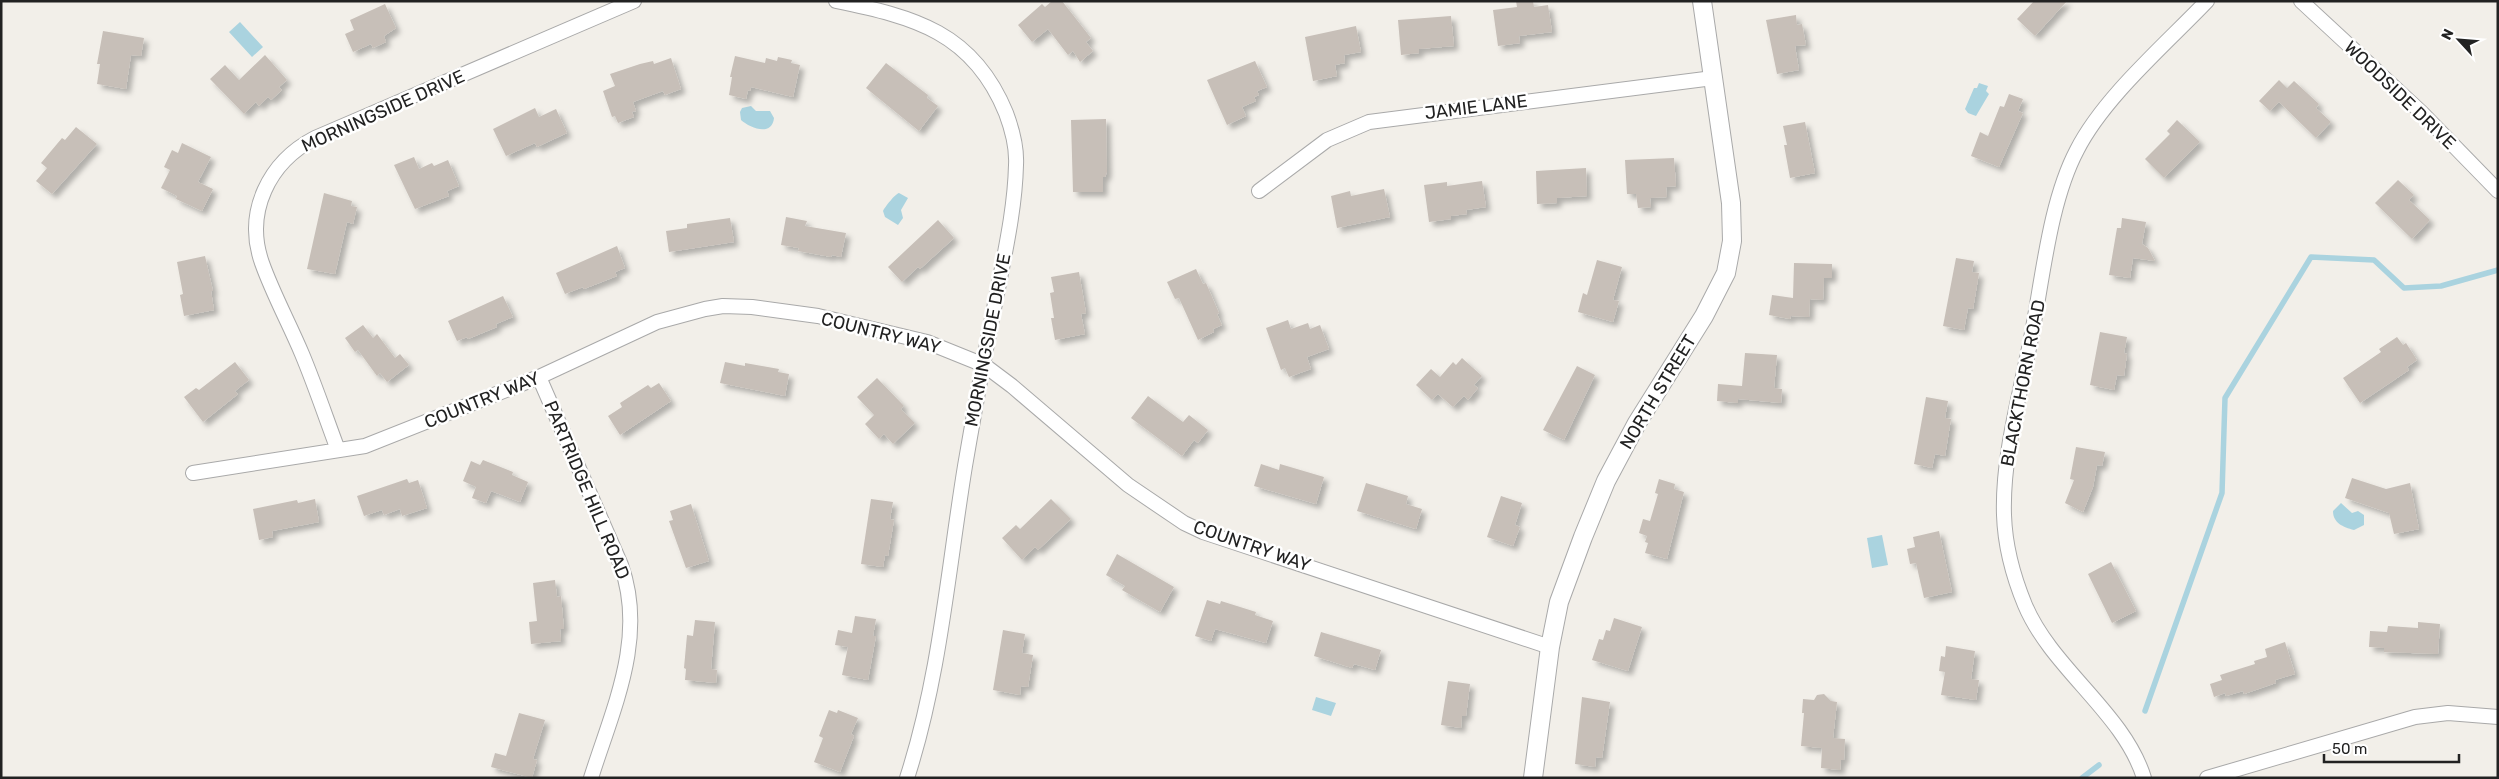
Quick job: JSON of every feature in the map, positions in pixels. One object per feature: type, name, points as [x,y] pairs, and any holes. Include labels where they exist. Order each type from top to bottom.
[{"type":"street","name":"MORNINGSIDE DRIVE","points":[[338,450],[303,355],[259,254],[256,234],[257,214],[262,195],[271,177],[290,154],[315,138],[634,1]]},
{"type":"street","name":"MORNINGSIDE DRIVE","points":[[836,1],[899,14],[930,27],[944,36],[981,70],[1006,114],[1015,147],[1016,164],[1005,250],[965,466],[938,656],[925,718],[907,778]]},
{"type":"street","name":"NORTH STREET","points":[[1533,778],[1550,647],[1559,602],[1606,481],[1637,423],[1704,316],[1726,273],[1732,241],[1731,203],[1702,1]]},
{"type":"street","name":"BLACKTHORN ROAD","points":[[2144,778],[2136,759],[2122,735],[2050,647],[2026,606],[2016,580],[2006,538],[2004,491],[2011,442],[2053,223],[2068,168],[2097,116],[2206,1]]},
{"type":"street","name":"WOODSIDE DRIVE","points":[[2301,1],[2421,112],[2498,191]]},
{"type":"street","name":"JAMIE LANE","points":[[1259,192],[1327,140],[1369,122],[1713,78]]},
{"type":"street","name":"COUNTRY WAY","points":[[193,473],[365,446],[393,437],[539,377],[658,322],[695,311],[723,306],[752,307],[818,316],[927,342],[984,365],[1012,386],[1128,485],[1184,523],[1203,532],[1550,647]]},
{"type":"street","name":"PARTRIDGE HILL ROAD","points":[[539,377],[621,565],[628,585],[632,607],[629,652],[591,778]]},
{"type":"street","points":[[2207,778],[2414,717],[2448,713],[2498,717]]},
{"type":"water","points":[[240,22],[263,47],[252,57],[229,32]]},
{"type":"water","points":[[1979,83],[1988,86],[1986,91],[1989,94],[1976,116],[1968,113],[1965,109],[1974,88],[1977,88]]},
{"type":"water","points":[[751,106],[756,111],[770,111],[774,118],[769,127],[765,129],[755,128],[741,120],[740,112],[742,108]]},
{"type":"water","points":[[899,193],[908,198],[901,210],[903,218],[898,225],[885,217],[883,211]]},
{"type":"water","points":[[2341,503],[2352,513],[2358,511],[2364,515],[2364,525],[2354,530],[2343,526],[2337,521],[2333,511]]},
{"type":"water","points":[[1882,535],[1888,565],[1872,568],[1867,538]]},
{"type":"water","points":[[1316,697],[1336,703],[1331,716],[1312,710]]},
{"type":"building","points":[[1052,1],[1062,1],[1091,38],[1086,42],[1093,51],[1080,62],[1073,51],[1068,55],[1048,29],[1032,42],[1018,25],[1042,4],[1045,7]]},
{"type":"building","points":[[1516,1],[1533,1],[1534,7],[1548,5],[1552,32],[1519,36],[1520,43],[1498,46],[1493,10],[1517,7]]},
{"type":"building","points":[[2034,1],[2067,1],[2035,36],[2017,19]]},
{"type":"building","points":[[385,4],[396,28],[384,36],[386,42],[373,48],[371,44],[353,52],[345,34],[354,30],[350,20]]},
{"type":"building","points":[[1796,15],[1797,25],[1802,24],[1806,45],[1795,46],[1799,70],[1777,74],[1766,20]]},
{"type":"building","points":[[1451,16],[1454,46],[1419,49],[1419,53],[1401,55],[1398,20]]},
{"type":"building","points":[[1356,26],[1361,52],[1344,55],[1345,63],[1335,65],[1337,76],[1313,81],[1305,37]]},
{"type":"building","points":[[103,31],[144,38],[141,56],[131,55],[126,89],[97,84],[100,64],[97,64]]},
{"type":"building","points":[[265,55],[287,80],[279,87],[282,90],[271,100],[268,97],[259,106],[256,102],[244,114],[210,79],[225,65],[239,80]]},
{"type":"building","points":[[735,56],[765,63],[766,58],[777,61],[778,57],[792,60],[791,63],[800,65],[793,97],[751,87],[750,91],[748,90],[746,99],[729,95],[732,77],[730,77]]},
{"type":"building","points":[[671,58],[681,89],[665,95],[663,91],[633,102],[636,111],[632,112],[634,117],[618,123],[615,116],[612,117],[603,91],[615,86],[610,74],[640,64],[653,61],[654,64]]},
{"type":"building","points":[[1255,61],[1267,87],[1257,91],[1259,95],[1254,97],[1256,101],[1242,107],[1246,116],[1227,125],[1207,80]]},
{"type":"building","points":[[886,63],[928,95],[927,98],[938,106],[919,131],[866,88]]},
{"type":"building","points":[[2279,80],[2287,88],[2294,81],[2319,104],[2316,108],[2331,122],[2316,138],[2279,102],[2270,111],[2259,101]]},
{"type":"building","points":[[2009,94],[2023,99],[2018,111],[2023,113],[1999,167],[1971,156],[1980,132],[1988,136],[2000,106],[2004,107]]},
{"type":"building","points":[[535,108],[539,117],[556,109],[567,133],[537,147],[535,143],[506,156],[493,129]]},
{"type":"building","points":[[1106,119],[1107,172],[1105,177],[1103,177],[1103,192],[1073,192],[1071,120]]},
{"type":"building","points":[[2177,120],[2200,142],[2164,178],[2145,159],[2170,134],[2167,131]]},
{"type":"building","points":[[1805,122],[1815,173],[1790,178],[1784,145],[1787,145],[1783,126]]},
{"type":"building","points":[[76,127],[97,144],[52,194],[36,181],[47,168],[41,163],[62,138],[65,140]]},
{"type":"building","points":[[182,143],[211,157],[198,182],[213,189],[202,211],[176,199],[177,196],[161,188],[170,170],[164,167],[172,150],[178,153]]},
{"type":"building","points":[[414,157],[419,169],[432,163],[434,166],[448,160],[459,186],[447,191],[449,196],[415,209],[394,165]]},
{"type":"building","points":[[1674,158],[1676,186],[1666,187],[1667,197],[1650,198],[1651,207],[1638,208],[1636,194],[1627,194],[1625,160]]},
{"type":"building","points":[[1586,168],[1587,196],[1557,198],[1557,203],[1537,204],[1536,171]]},
{"type":"building","points":[[2398,180],[2414,195],[2409,200],[2430,220],[2412,239],[2375,203]]},
{"type":"building","points":[[1482,181],[1486,207],[1466,210],[1467,214],[1451,216],[1451,219],[1429,222],[1424,185],[1447,182],[1447,186]]},
{"type":"building","points":[[1384,189],[1390,217],[1337,228],[1331,196],[1350,191],[1351,196]]},
{"type":"building","points":[[324,193],[352,201],[351,206],[357,207],[353,224],[347,222],[335,274],[307,269]]},
{"type":"building","points":[[786,217],[807,221],[805,226],[846,233],[841,257],[798,251],[799,248],[781,245]]},
{"type":"building","points":[[730,218],[734,242],[669,252],[666,231],[687,228],[687,224]]},
{"type":"building","points":[[2122,218],[2146,222],[2142,244],[2148,248],[2155,261],[2133,258],[2130,278],[2109,275],[2117,228],[2121,228]]},
{"type":"building","points":[[938,220],[954,238],[920,269],[918,267],[902,282],[888,267]]},
{"type":"building","points":[[617,246],[625,268],[615,272],[617,276],[565,294],[556,273]]},
{"type":"building","points":[[205,256],[213,291],[211,291],[214,310],[184,316],[180,295],[183,294],[177,262]]},
{"type":"building","points":[[1956,258],[1974,261],[1972,272],[1979,273],[1973,309],[1968,308],[1964,330],[1943,326]]},
{"type":"building","points":[[1597,260],[1622,267],[1613,300],[1619,301],[1613,322],[1578,312],[1583,293],[1587,295]]},
{"type":"building","points":[[1794,263],[1832,264],[1832,278],[1824,278],[1823,300],[1810,299],[1809,317],[1791,316],[1790,319],[1769,315],[1772,295],[1793,298]]},
{"type":"building","points":[[1196,269],[1203,284],[1206,283],[1222,325],[1213,329],[1214,332],[1198,340],[1179,298],[1175,299],[1167,282]]},
{"type":"building","points":[[1079,272],[1086,313],[1081,314],[1085,334],[1055,340],[1051,318],[1054,318],[1050,293],[1054,292],[1051,277]]},
{"type":"building","points":[[503,296],[513,317],[496,324],[497,327],[468,339],[467,337],[457,341],[448,321]]},
{"type":"building","points":[[1288,320],[1291,329],[1308,323],[1310,329],[1320,325],[1329,349],[1307,357],[1311,369],[1289,377],[1285,368],[1281,370],[1266,328]]},
{"type":"building","points":[[363,325],[373,338],[377,334],[395,358],[400,354],[409,365],[387,382],[380,373],[377,376],[358,350],[355,352],[345,338]]},
{"type":"building","points":[[2100,332],[2127,337],[2124,353],[2127,354],[2124,376],[2117,375],[2114,390],[2090,385]]},
{"type":"building","points":[[2397,337],[2403,345],[2406,343],[2417,360],[2407,367],[2409,370],[2360,403],[2343,378],[2381,352],[2379,349]]},
{"type":"building","points":[[1745,353],[1777,355],[1774,388],[1782,389],[1781,403],[1738,399],[1738,403],[1717,401],[1718,384],[1742,386]]},
{"type":"building","points":[[1462,358],[1482,376],[1474,385],[1478,388],[1468,400],[1464,396],[1453,407],[1438,394],[1432,400],[1416,385],[1431,369],[1440,377],[1453,362],[1456,365]]},
{"type":"building","points":[[235,362],[249,380],[235,391],[238,394],[203,422],[184,397],[196,388],[199,390]]},
{"type":"building","points":[[725,362],[745,366],[745,363],[779,369],[778,372],[789,374],[785,396],[720,383]]},
{"type":"building","points":[[1577,366],[1595,375],[1564,440],[1543,430]]},
{"type":"building","points":[[877,378],[904,406],[901,409],[915,423],[893,444],[884,434],[879,439],[865,424],[874,415],[857,397]]},
{"type":"building","points":[[659,383],[671,401],[620,435],[608,416],[622,407],[620,403],[648,385],[651,388]]},
{"type":"building","points":[[1148,396],[1183,422],[1189,415],[1208,430],[1198,443],[1194,440],[1182,456],[1131,418]]},
{"type":"building","points":[[1926,397],[1948,401],[1945,418],[1951,419],[1945,456],[1935,454],[1932,468],[1914,464]]},
{"type":"building","points":[[2076,447],[2105,452],[2102,466],[2097,465],[2093,487],[2083,512],[2065,503],[2074,480],[2070,479]]},
{"type":"building","points":[[483,460],[513,472],[512,475],[528,482],[520,502],[491,491],[486,503],[472,498],[476,487],[463,481],[471,461],[480,465]]},
{"type":"building","points":[[1261,464],[1279,470],[1280,464],[1324,477],[1316,504],[1254,486]]},
{"type":"building","points":[[2352,478],[2386,489],[2410,483],[2419,529],[2394,534],[2389,513],[2345,498]]},
{"type":"building","points":[[407,479],[409,483],[418,480],[427,508],[402,516],[400,509],[384,515],[382,510],[364,516],[357,496]]},
{"type":"building","points":[[1659,479],[1675,484],[1674,489],[1684,492],[1667,559],[1645,553],[1648,543],[1645,542],[1647,536],[1639,533],[1643,519],[1650,521],[1658,494],[1655,493]]},
{"type":"building","points":[[1366,483],[1408,496],[1406,504],[1422,509],[1416,529],[1357,511]]},
{"type":"building","points":[[1501,496],[1522,503],[1515,525],[1520,527],[1513,546],[1487,537]]},
{"type":"building","points":[[315,499],[319,522],[272,531],[273,537],[259,540],[253,509],[297,500],[298,503]]},
{"type":"building","points":[[871,499],[893,502],[890,519],[894,520],[888,556],[885,555],[883,567],[861,564]]},
{"type":"building","points":[[1051,499],[1071,519],[1038,550],[1035,547],[1022,560],[1002,538],[1016,525],[1020,529]]},
{"type":"building","points":[[691,504],[709,561],[686,568],[669,521],[673,520],[670,511]]},
{"type":"building","points":[[1939,531],[1952,592],[1924,598],[1916,563],[1910,564],[1907,549],[1915,547],[1913,537]]},
{"type":"building","points":[[1117,554],[1174,587],[1160,612],[1122,590],[1125,586],[1106,575]]},
{"type":"building","points":[[2111,562],[2136,611],[2112,623],[2088,574]]},
{"type":"building","points":[[555,580],[557,597],[561,596],[564,629],[560,629],[561,641],[531,644],[529,622],[537,621],[533,583]]},
{"type":"building","points":[[1207,600],[1220,604],[1221,601],[1256,612],[1255,615],[1273,621],[1266,643],[1215,629],[1211,641],[1195,636]]},
{"type":"building","points":[[855,616],[876,619],[873,636],[876,636],[868,680],[842,675],[848,647],[835,645],[838,630],[852,633]]},
{"type":"building","points":[[1614,618],[1642,627],[1628,671],[1592,660],[1599,639],[1603,640],[1606,630],[1610,631]]},
{"type":"building","points":[[695,620],[715,622],[711,669],[717,670],[716,683],[685,680],[686,669],[684,668],[687,635],[693,636]]},
{"type":"building","points":[[2418,622],[2440,624],[2438,654],[2384,652],[2384,648],[2369,647],[2370,631],[2387,632],[2388,626],[2418,628]]},
{"type":"building","points":[[1003,630],[1025,634],[1022,653],[1033,655],[1028,687],[1021,686],[1020,695],[993,690]]},
{"type":"building","points":[[1321,632],[1381,650],[1375,670],[1354,664],[1352,668],[1314,656]]},
{"type":"building","points":[[2285,642],[2295,674],[2275,680],[2276,683],[2244,694],[2243,691],[2226,696],[2225,693],[2214,697],[2210,684],[2222,680],[2220,675],[2255,664],[2254,661],[2267,657],[2265,649]]},
{"type":"building","points":[[1946,646],[1975,651],[1971,679],[1979,680],[1976,700],[1941,695],[1945,672],[1939,671],[1941,656],[1945,657]]},
{"type":"building","points":[[1448,681],[1470,684],[1466,716],[1462,716],[1461,728],[1441,725]]},
{"type":"building","points":[[1824,694],[1831,701],[1837,702],[1833,738],[1845,739],[1844,760],[1841,760],[1840,770],[1821,768],[1822,748],[1801,746],[1804,713],[1802,713],[1803,699],[1814,700],[1817,695]]},
{"type":"building","points":[[1582,697],[1610,702],[1602,758],[1596,757],[1595,767],[1575,764]]},
{"type":"building","points":[[829,710],[837,713],[838,710],[858,718],[851,734],[854,736],[840,772],[814,762],[823,738],[819,736]]},
{"type":"building","points":[[519,713],[545,720],[533,759],[537,760],[532,778],[491,767],[495,753],[506,756]]},
{"type":"waterway","points":[[2145,711],[2222,493],[2225,398],[2311,257],[2374,260],[2404,288],[2441,286],[2498,270]]},
{"type":"waterway","points":[[2082,778],[2099,765]]}]
